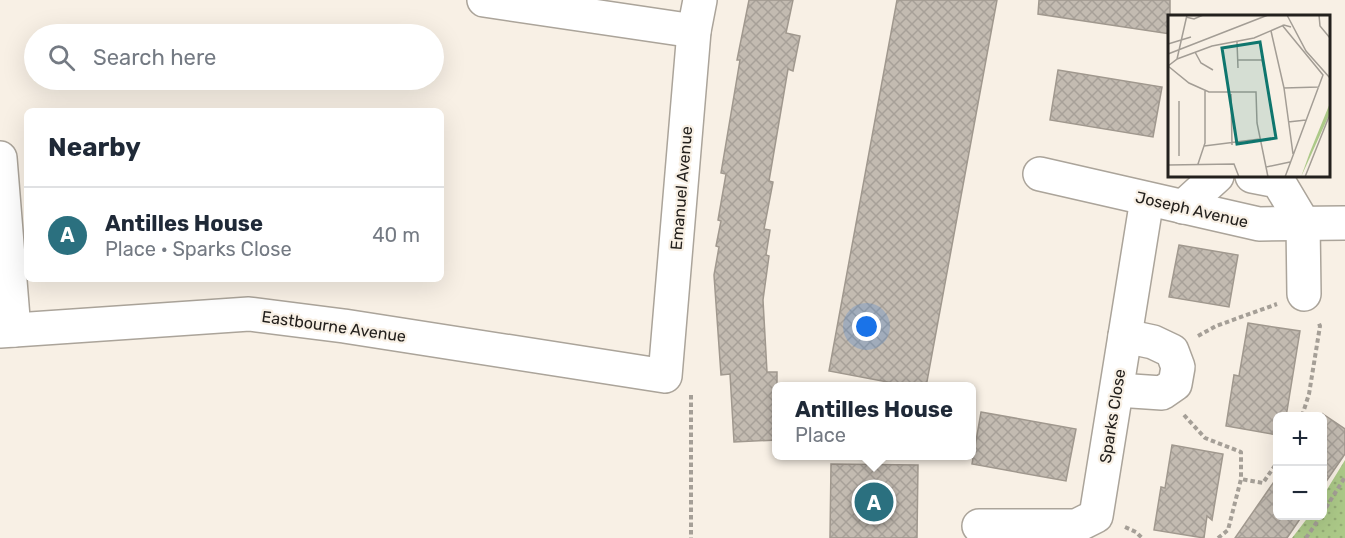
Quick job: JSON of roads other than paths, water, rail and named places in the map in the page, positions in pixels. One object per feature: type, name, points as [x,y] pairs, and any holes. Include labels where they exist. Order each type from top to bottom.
[{"type":"street","points":[[484,0],[697,16]]},
{"type":"street","name":"Emanuel Avenue","points":[[665,376],[697,16]]},
{"type":"street","points":[[0,158],[7,331]]},
{"type":"street","name":"Joseph Avenue","points":[[1040,174],[1259,224],[1345,223]]},
{"type":"street","points":[[1183,207],[1216,177]]},
{"type":"street","points":[[1257,177],[1278,181],[1304,223],[1304,294]]},
{"type":"street","name":"Sparks Close","points":[[979,526],[1076,526],[1096,516],[1147,199]]},
{"type":"street","name":"Eastbourne Avenue","points":[[7,331],[249,314],[344,326],[665,376]]},
{"type":"street","points":[[1116,390],[1162,393],[1175,384],[1178,367],[1172,351],[1153,342],[1125,336]]},
{"type":"place","name":"Antilles House","points":[[874,502]]}]
